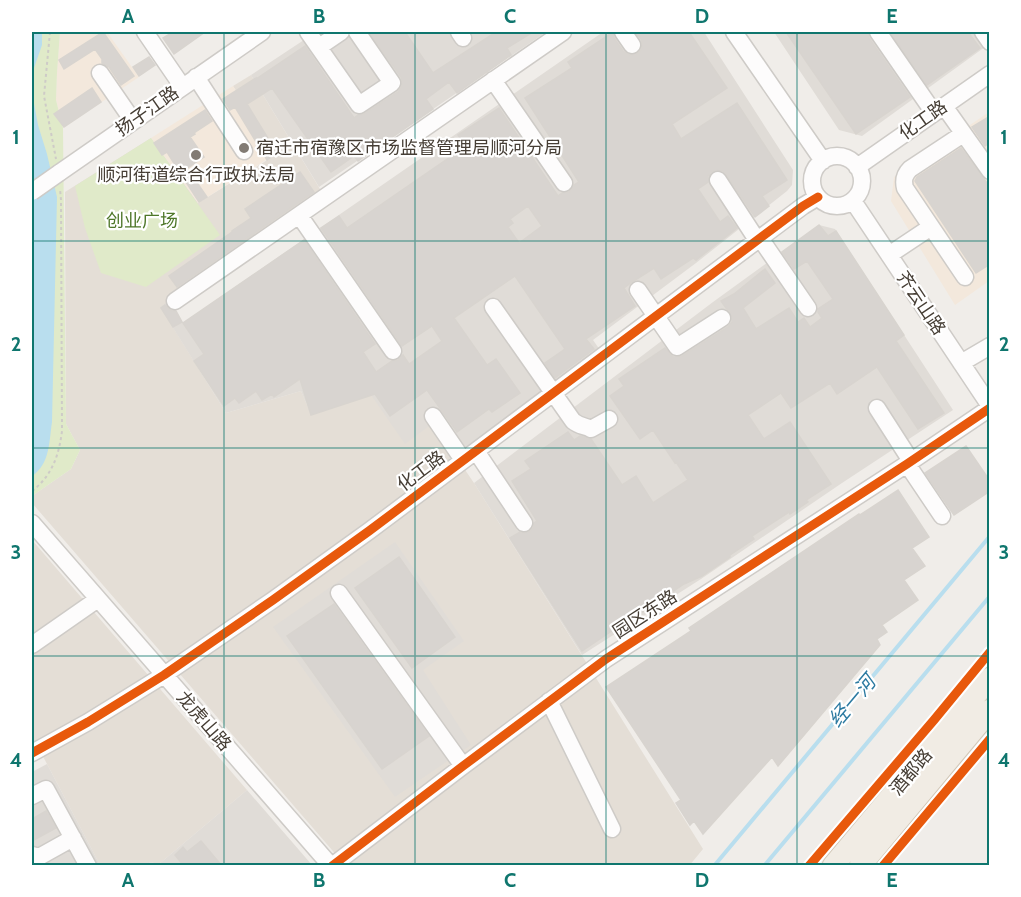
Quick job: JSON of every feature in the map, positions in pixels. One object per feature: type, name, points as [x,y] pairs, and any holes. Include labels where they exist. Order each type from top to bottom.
[{"type":"main road","name":"酒都路","points":[[833,866],[990,678]]},
{"type":"main road","name":"酒都路","points":[[860,866],[990,710]]},
{"type":"street","points":[[145,32],[189,82],[244,151]]},
{"type":"street","points":[[308,32],[359,105],[392,82],[357,32]]},
{"type":"street","points":[[319,47],[341,32]]},
{"type":"street","points":[[175,301],[563,32]]},
{"type":"street","points":[[734,32],[823,161]]},
{"type":"street","points":[[878,32],[939,109],[963,134],[990,171]]},
{"type":"street","points":[[983,32],[990,42]]},
{"type":"street","name":"扬子江路","points":[[32,192],[189,82],[253,34]]},
{"type":"street","points":[[100,73],[133,121]]},
{"type":"street","name":"化工路","points":[[858,167],[990,74]]},
{"type":"street","points":[[493,80],[564,183]]},
{"type":"street","points":[[963,134],[910,169],[904,178],[905,188],[965,277]]},
{"type":"street","points":[[838,157],[849,160],[858,167],[862,185],[853,201],[846,205],[831,205],[823,202],[814,191],[814,172],[823,161],[838,157]]},
{"type":"street","points":[[718,180],[808,308]]},
{"type":"street","name":"化工路","points":[[32,753],[88,722],[164,675],[283,593],[818,196]]},
{"type":"street","name":"齐云山路","points":[[853,201],[990,407]]},
{"type":"street","points":[[299,215],[393,351]]},
{"type":"street","points":[[889,255],[932,227]]},
{"type":"street","points":[[638,290],[677,347],[722,318]]},
{"type":"street","points":[[493,307],[573,421],[591,429],[609,419]]},
{"type":"street","points":[[961,363],[990,346]]},
{"type":"street","name":"园区东路","points":[[331,866],[606,659],[909,463],[990,407]]},
{"type":"street","points":[[877,408],[942,516]]},
{"type":"street","points":[[433,416],[470,455],[524,523]]},
{"type":"street","name":"龙虎山路","points":[[32,523],[331,866]]},
{"type":"street","points":[[339,593],[463,766]]},
{"type":"street","points":[[32,645],[98,599]]},
{"type":"street","points":[[549,702],[612,829]]},
{"type":"street","points":[[32,796],[46,789],[88,866]]},
{"type":"street","points":[[32,855],[39,857],[73,838]]},
{"type":"path","points":[[32,491],[53,467],[60,448],[62,431],[61,200],[44,96],[50,32]]},
{"type":"shaded area","points":[[60,32],[107,32],[139,77],[63,128],[56,100]]},
{"type":"shaded area","points":[[316,32],[546,32],[319,187],[251,75]]},
{"type":"shaded area","points":[[603,32],[704,32],[793,170],[792,185],[787,191],[593,340],[600,350],[457,457],[433,423],[405,444],[371,395],[311,415],[301,391],[226,413],[160,307],[169,301],[183,323]]},
{"type":"shaded area","points":[[774,32],[989,32],[989,44],[862,136],[839,130]]},
{"type":"shaded area","points":[[251,75],[323,194],[161,308],[226,413],[301,391],[311,414],[371,395],[433,423],[474,483],[703,849],[689,866],[345,865],[32,503],[32,496],[71,469],[80,450],[66,424],[65,192],[151,138],[198,203],[277,154],[233,86]]},
{"type":"shaded area","name":"宿迁市宿豫区市场监督管理局顺河分局","points":[[233,86],[245,105],[247,104],[277,153],[198,203],[151,138]]},
{"type":"shaded area","points":[[989,112],[989,281],[955,305],[891,201],[894,177]]},
{"type":"shaded area","points":[[819,225],[835,229],[953,410],[701,579],[582,655],[474,483],[713,302]]},
{"type":"shaded area","points":[[32,540],[247,790],[159,864],[149,862],[142,865],[100,865],[36,743],[32,744]]},
{"type":"shaded area","points":[[395,542],[464,641],[423,670],[471,745],[395,797],[273,627]]},
{"type":"shaded area","points":[[47,764],[100,865],[32,865],[32,772]]},
{"type":"shaded area","points":[[247,790],[312,865],[142,866],[148,862],[159,864]]},
{"type":"green space","points":[[32,32],[60,32],[56,100],[63,128],[66,424],[80,450],[71,469],[32,496]]},
{"type":"green space","name":"创业广场","points":[[151,138],[220,235],[146,287],[101,273],[85,228],[75,186]]},
{"type":"water","points":[[32,32],[42,32],[42,45],[34,68],[33,98],[57,197],[52,422],[45,459],[32,476]]},
{"type":"building","points":[[103,32],[134,76],[121,85],[109,67],[102,63],[95,49],[64,69],[59,60]]},
{"type":"building","points":[[173,32],[205,32],[174,54],[163,38]]},
{"type":"building","points":[[369,32],[405,32],[433,73],[496,32],[533,32],[507,48],[511,55],[457,93],[449,82],[426,99],[433,109],[358,161],[354,156],[331,172],[272,88],[247,104],[277,153],[267,160],[235,107],[230,110],[223,99],[305,46],[354,118],[364,114],[398,92],[402,83],[401,77]]},
{"type":"building","points":[[613,32],[614,38],[623,51],[632,55],[641,50],[642,45],[641,39],[635,32],[689,32],[727,88],[672,124],[681,139],[737,103],[787,180],[762,196],[769,206],[755,217],[726,174],[718,170],[712,172],[708,176],[708,182],[698,189],[720,222],[728,216],[737,228],[696,260],[693,258],[661,279],[654,268],[624,288],[635,306],[586,339],[594,349],[555,378],[545,363],[565,349],[515,276],[454,318],[487,365],[496,359],[520,393],[492,412],[489,409],[457,432],[427,390],[390,416],[375,394],[311,415],[300,379],[274,397],[272,394],[262,400],[256,391],[239,403],[235,398],[224,406],[194,361],[204,354],[183,323],[304,240],[375,344],[363,352],[376,372],[403,355],[409,364],[442,341],[432,326],[402,346],[321,228],[339,216],[347,228],[466,146],[458,135],[499,108],[558,196],[569,192],[579,182],[525,98],[572,68],[568,62]],"holes":[[[528,206],[542,226],[519,243],[508,227],[513,223],[510,219]]]},
{"type":"building","points":[[786,32],[868,32],[869,38],[910,97],[856,134]]},
{"type":"building","points":[[890,32],[968,32],[980,48],[927,85]]},
{"type":"building","points":[[149,57],[155,65],[139,76],[133,67]]},
{"type":"building","points":[[92,88],[101,102],[64,127],[54,114]]},
{"type":"building","points":[[205,110],[212,121],[190,137],[204,157],[180,173],[167,152],[162,155],[154,143]]},
{"type":"building","points":[[990,116],[990,142],[985,146],[972,127]]},
{"type":"building","points":[[961,148],[990,187],[990,264],[976,273],[915,181],[917,177]]},
{"type":"building","points":[[300,172],[314,192],[177,287],[169,276],[251,218],[245,209]]},
{"type":"building","points":[[191,174],[207,197],[199,202],[184,179]]},
{"type":"building","points":[[819,225],[828,236],[836,231],[904,335],[896,341],[944,413],[918,429],[877,367],[837,394],[830,383],[791,408],[781,393],[748,415],[764,439],[790,422],[831,484],[806,500],[808,502],[790,514],[789,512],[752,536],[754,539],[702,576],[684,584],[582,651],[510,538],[520,532],[529,532],[537,521],[512,481],[531,469],[525,461],[568,432],[574,440],[580,436],[591,439],[622,485],[636,476],[653,503],[688,480],[653,430],[640,439],[610,396],[624,386],[619,379],[665,348],[673,357],[682,356],[728,327],[732,322],[732,317],[721,301],[734,294],[765,269],[775,283],[743,308],[756,329],[789,308],[798,322],[804,318],[810,327],[822,318],[818,309],[833,299],[807,261],[794,269],[782,252]]},
{"type":"building","points":[[165,305],[170,310],[176,311],[182,322],[173,327],[161,308]]},
{"type":"building","points":[[966,446],[990,481],[990,491],[954,515],[925,473]]},
{"type":"building","points":[[898,490],[929,537],[912,548],[925,566],[904,580],[918,600],[882,625],[887,632],[877,639],[880,645],[778,766],[772,757],[703,834],[694,821],[690,825],[676,803],[681,800],[606,687],[691,631],[689,628]]},
{"type":"building","points":[[399,557],[455,637],[412,668],[355,588]]},
{"type":"building","points":[[334,604],[429,736],[382,769],[287,636]]},
{"type":"building","points":[[46,811],[56,828],[32,841],[32,819]]},
{"type":"building","points":[[201,841],[222,866],[184,866],[175,855],[183,847],[187,852]]},
{"type":"waterway","name":"经一河","points":[[714,866],[990,536]]},
{"type":"waterway","name":"经一河","points":[[764,866],[990,596]]},
{"type":"cycle path","points":[[32,753],[88,722],[164,675],[273,600],[818,197]]},
{"type":"cycle path","points":[[332,866],[606,659],[990,408]]},
{"type":"cycle path","points":[[809,866],[990,652]]},
{"type":"cycle path","points":[[883,866],[990,739]]},
{"type":"place","name":"宿迁市宿豫区市场监督管理局顺河分局","points":[[244,148]]},
{"type":"place","name":"顺河街道综合行政执法局","points":[[196,155]]}]
